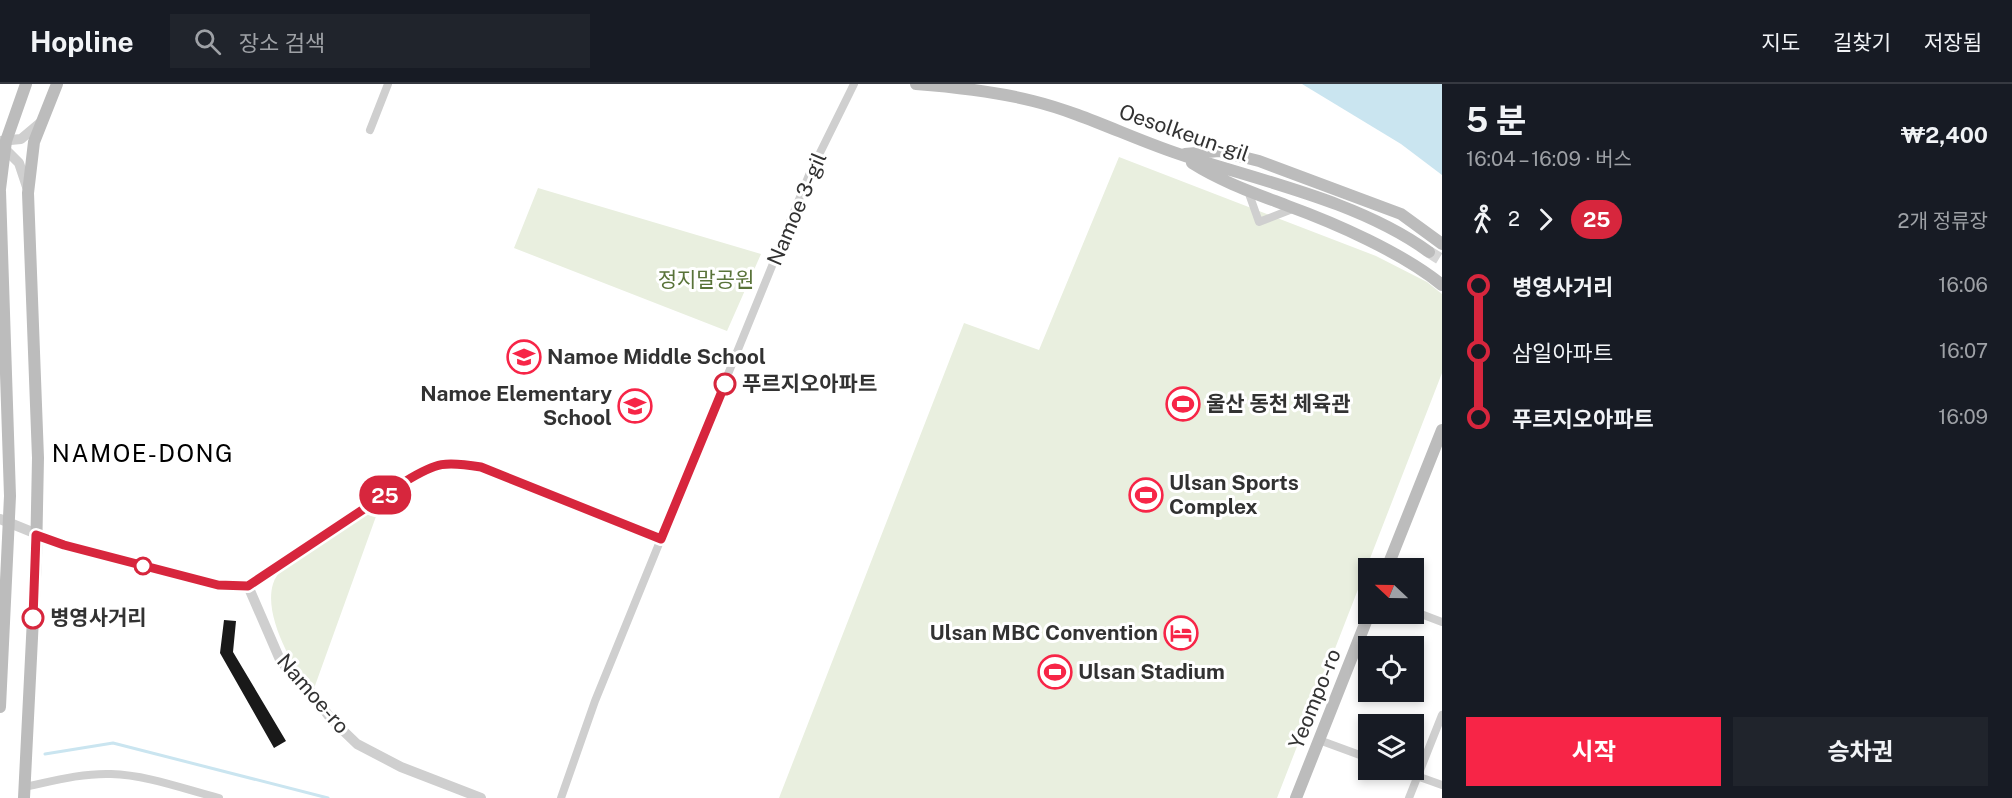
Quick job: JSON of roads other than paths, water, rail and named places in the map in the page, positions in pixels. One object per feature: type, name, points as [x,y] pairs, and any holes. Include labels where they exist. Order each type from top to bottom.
[{"type":"main road","points":[[0,707],[5,522],[0,190],[3,144],[26,84]]},
{"type":"main road","points":[[24,792],[38,458],[28,193],[32,152],[40,123],[57,84]]},
{"type":"main road","name":"Oesolkeun-gil","points":[[916,84],[964,88],[1035,101],[1178,154],[1345,209],[1406,237],[1429,252]]},
{"type":"main road","points":[[1178,154],[1219,151],[1259,161],[1401,214],[1442,244]]},
{"type":"main road","points":[[1178,154],[1212,176],[1248,192],[1354,232],[1439,279]]},
{"type":"main road","points":[[1391,558],[1442,430]]},
{"type":"main road","points":[[0,554],[5,522]]},
{"type":"main road","name":"Yeompo-ro","points":[[1296,798],[1365,624]]},
{"type":"street","points":[[370,130],[388,84]]},
{"type":"street","name":"Namoe 3-gil","points":[[561,798],[595,701],[809,175],[854,84]]},
{"type":"street","points":[[28,193],[19,163],[3,144],[27,136],[40,123]]},
{"type":"street","points":[[1248,192],[1258,222],[1295,208]]},
{"type":"street","points":[[5,522],[74,548],[218,585],[248,586],[431,466],[455,462],[481,467],[661,539]]},
{"type":"street","name":"Namoe-ro","points":[[248,586],[281,662],[309,689],[332,719],[357,744],[401,767],[481,798]]},
{"type":"street","points":[[1424,615],[1442,622]]},
{"type":"street","points":[[1424,761],[1442,715]]},
{"type":"street","points":[[1319,740],[1358,754]]},
{"type":"street","points":[[24,792],[83,775],[111,774],[141,778],[219,798]]},
{"type":"street","points":[[1424,778],[1442,785]]},
{"type":"street","points":[[1409,798],[1416,780]]},
{"type":"water","points":[[1302,84],[1442,84],[1442,175],[1401,144]]},
{"type":"waterway","points":[[45,754],[113,743],[328,798]]},
{"type":"tunnel","points":[[1429,252],[1442,260]]},
{"type":"place","name":"Namoe Middle School","points":[[524,357]]},
{"type":"place","name":"푸르지오아파트","points":[[725,384]]},
{"type":"place","name":"울산 동천 체육관","points":[[1183,404]]},
{"type":"place","name":"Namoe Elementary School","points":[[635,406]]},
{"type":"place","name":"Ulsan Sports Complex","points":[[1146,495]]},
{"type":"place","name":"병영사거리","points":[[33,618]]},
{"type":"place","name":"Ulsan MBC Convention","points":[[1181,633]]},
{"type":"place","name":"Ulsan Stadium","points":[[1055,672]]},
{"type":"district","name":"NAMOE-DONG","points":[[143,454]]},
{"type":"park label","name":"정지말공원","points":[[706,280]]}]
